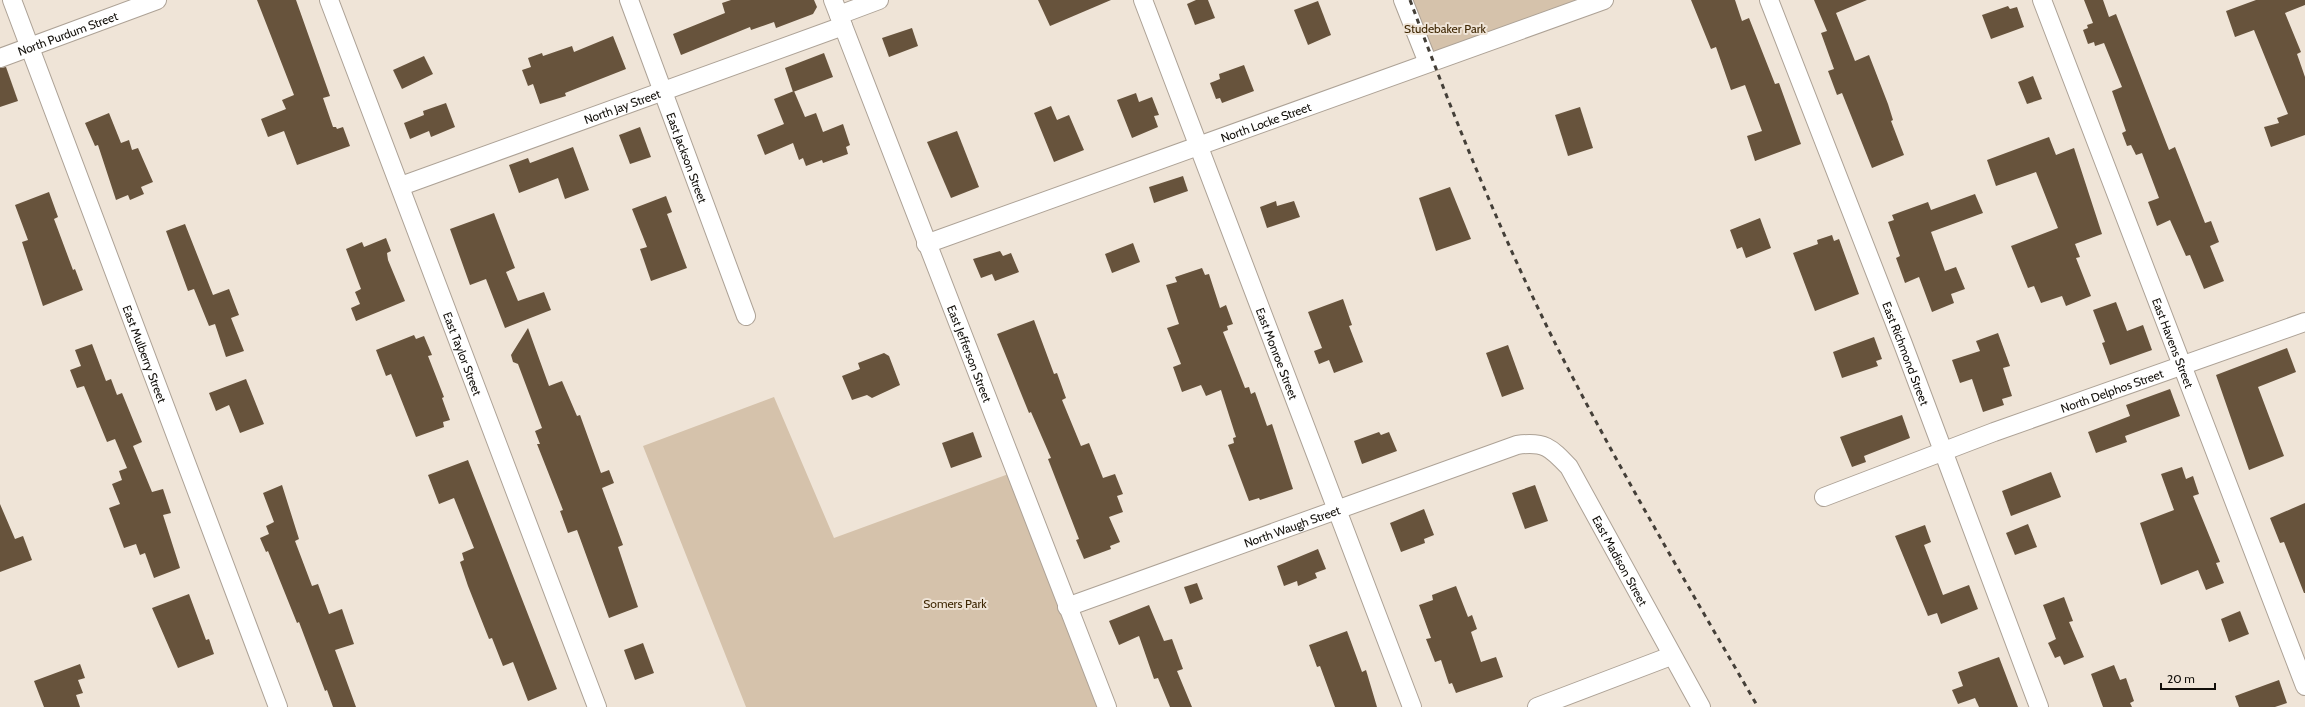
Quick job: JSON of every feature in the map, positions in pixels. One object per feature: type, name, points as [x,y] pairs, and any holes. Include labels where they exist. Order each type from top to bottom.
[{"type":"street","name":"East Mulberry Street","points":[[12,0],[278,707]]},
{"type":"street","name":"North Purdum Street","points":[[0,58],[157,0]]},
{"type":"street","name":"East Taylor Street","points":[[329,0],[597,707]]},
{"type":"street","name":"East Jackson Street","points":[[629,0],[746,316]]},
{"type":"street","name":"North Jay Street","points":[[400,186],[663,91],[838,14],[879,0]]},
{"type":"street","name":"East Monroe Street","points":[[1143,0],[1412,707]]},
{"type":"street","points":[[1404,0],[1428,63]]},
{"type":"street","name":"North Locke Street","points":[[926,244],[1604,0]]},
{"type":"street","name":"East Richmond Street","points":[[1769,0],[2040,707]]},
{"type":"street","name":"East Havens Street","points":[[2042,0],[2305,686]]},
{"type":"street","name":"East Jefferson Street","points":[[838,14],[1107,707]]},
{"type":"street","name":"North Delphos Street","points":[[1824,497],[2182,365],[2305,322]]},
{"type":"street","name":"East Madison Street","points":[[1517,445],[1530,444],[1551,448],[1569,467],[1671,656],[1701,707]]},
{"type":"street","name":"North Waugh Street","points":[[1067,607],[1517,445]]},
{"type":"street","points":[[1537,707],[1671,656]]},
{"type":"green space","name":"Studebaker Park","points":[[1406,0],[1604,0],[1428,63]]},
{"type":"green space","name":"Somers Park","points":[[774,397],[834,538],[1014,472],[1107,707],[746,707],[643,446]]},
{"type":"building","points":[[257,0],[296,0],[330,96],[323,98],[333,127],[336,127],[337,129],[343,127],[350,146],[297,165],[284,131],[268,137],[261,119],[286,109],[282,100],[294,95]]},
{"type":"building","points":[[731,0],[814,0],[817,7],[813,14],[776,28],[774,22],[751,30],[750,27],[681,55],[673,34],[725,13],[722,3]]},
{"type":"building","points":[[1038,0],[1111,0],[1050,26]]},
{"type":"building","points":[[1196,0],[1208,0],[1215,18],[1195,25],[1187,4]]},
{"type":"building","points":[[1691,0],[1735,0],[1742,21],[1749,18],[1775,84],[1779,83],[1801,144],[1755,161],[1747,136],[1762,131],[1745,85],[1731,90],[1716,47],[1711,49]]},
{"type":"building","points":[[1814,0],[1867,0],[1836,13],[1855,61],[1869,55],[1888,104],[1893,120],[1891,121],[1904,155],[1872,168],[1842,93],[1837,95],[1828,71],[1834,69],[1821,33],[1827,31]]},
{"type":"building","points":[[2084,0],[2103,0],[2109,17],[2116,14],[2169,150],[2175,147],[2205,223],[2211,221],[2219,242],[2210,246],[2224,281],[2204,289],[2190,255],[2186,256],[2170,220],[2157,226],[2148,202],[2159,198],[2142,153],[2136,155],[2131,145],[2127,146],[2122,133],[2126,131],[2112,91],[2122,87],[2104,43],[2095,46],[2094,42],[2088,44],[2083,30],[2088,28],[2087,25],[2093,23]]},
{"type":"building","points":[[2256,0],[2305,0],[2305,5],[2285,13],[2301,52],[2297,54],[2305,77],[2305,135],[2271,147],[2264,127],[2279,123],[2277,118],[2288,114],[2254,30],[2235,37],[2226,11]]},
{"type":"building","points":[[1318,1],[1331,35],[1308,45],[1294,10]]},
{"type":"building","points":[[2008,6],[2010,9],[2017,7],[2024,27],[1991,39],[1982,15]]},
{"type":"building","points":[[912,28],[918,46],[889,57],[882,38]]},
{"type":"building","points":[[613,36],[626,69],[565,93],[566,96],[540,104],[533,84],[528,86],[522,70],[531,67],[528,58],[542,53],[543,56],[572,46],[574,52]]},
{"type":"building","points":[[824,53],[833,77],[793,92],[785,68]]},
{"type":"building","points":[[424,56],[433,74],[402,89],[393,70]]},
{"type":"building","points":[[1244,65],[1254,91],[1222,103],[1220,98],[1216,99],[1210,83],[1220,79],[1219,74]]},
{"type":"building","points":[[6,67],[18,101],[0,107],[0,68]]},
{"type":"building","points":[[2033,76],[2042,99],[2027,104],[2018,82]]},
{"type":"building","points":[[794,91],[805,117],[816,113],[823,132],[843,124],[850,145],[846,147],[848,154],[823,163],[822,160],[806,166],[803,158],[799,160],[793,143],[765,155],[757,135],[784,124],[774,99]]},
{"type":"building","points":[[1136,93],[1139,102],[1152,97],[1159,115],[1154,116],[1158,127],[1132,138],[1117,100]]},
{"type":"building","points":[[446,103],[455,127],[431,137],[429,131],[410,139],[404,123],[424,115],[423,111]]},
{"type":"building","points":[[1051,106],[1057,120],[1069,115],[1084,150],[1054,162],[1034,113]]},
{"type":"building","points":[[1580,107],[1593,148],[1568,156],[1555,115]]},
{"type":"building","points":[[109,113],[121,143],[129,140],[132,150],[138,148],[153,182],[141,187],[144,194],[130,200],[128,195],[116,200],[98,145],[95,146],[85,123]]},
{"type":"building","points":[[640,127],[651,157],[630,164],[619,135]]},
{"type":"building","points":[[957,131],[979,187],[951,198],[927,142]]},
{"type":"building","points":[[2049,137],[2056,155],[2074,148],[2102,234],[2075,244],[2080,257],[2076,258],[2091,296],[2066,306],[2062,296],[2041,303],[2034,286],[2028,288],[2011,246],[2058,228],[2036,172],[1996,186],[1987,160]]},
{"type":"building","points":[[573,147],[589,190],[565,199],[558,178],[519,193],[509,165],[528,158],[530,163]]},
{"type":"building","points":[[1183,176],[1188,191],[1154,203],[1149,187]]},
{"type":"building","points":[[1450,187],[1471,239],[1436,251],[1419,198]]},
{"type":"building","points":[[49,192],[58,217],[54,219],[73,270],[75,269],[83,290],[43,306],[22,242],[28,240],[15,205]]},
{"type":"building","points":[[1975,194],[1983,213],[1931,232],[1945,271],[1956,267],[1965,289],[1951,294],[1954,303],[1932,312],[1919,277],[1905,283],[1896,258],[1900,256],[1888,222],[1894,220],[1892,215],[1928,202],[1931,210]]},
{"type":"building","points":[[666,196],[672,212],[667,214],[687,268],[651,281],[640,249],[647,247],[632,209]]},
{"type":"building","points":[[1276,201],[1277,206],[1294,201],[1300,217],[1267,228],[1260,207]]},
{"type":"building","points":[[494,213],[515,268],[506,272],[518,301],[544,292],[551,310],[505,328],[486,279],[470,285],[450,229]]},
{"type":"building","points":[[1760,218],[1771,248],[1746,258],[1742,247],[1737,249],[1730,230]]},
{"type":"building","points":[[185,224],[213,295],[229,289],[239,315],[231,318],[244,351],[226,357],[215,324],[209,326],[194,289],[188,291],[166,231]]},
{"type":"building","points":[[1832,235],[1834,241],[1839,239],[1859,294],[1815,311],[1793,253],[1818,244],[1817,240]]},
{"type":"building","points":[[386,238],[391,251],[387,253],[388,260],[405,301],[356,321],[351,308],[360,304],[355,292],[361,289],[346,249],[362,242],[364,247]]},
{"type":"building","points":[[1133,243],[1140,262],[1112,273],[1105,254]]},
{"type":"building","points":[[1000,251],[1003,256],[1011,253],[1019,272],[995,281],[992,274],[981,278],[973,259]]},
{"type":"building","points":[[1202,268],[1205,275],[1209,274],[1220,308],[1226,305],[1233,324],[1227,326],[1228,330],[1223,332],[1245,388],[1249,387],[1251,394],[1255,392],[1267,426],[1272,424],[1293,489],[1260,500],[1259,498],[1249,501],[1228,445],[1234,443],[1233,438],[1236,437],[1221,390],[1206,396],[1201,385],[1182,392],[1173,367],[1181,364],[1167,328],[1179,324],[1166,285],[1177,282],[1175,277]]},
{"type":"building","points":[[1343,299],[1352,325],[1349,326],[1363,362],[1334,373],[1329,360],[1319,364],[1314,351],[1322,348],[1308,312]]},
{"type":"building","points":[[2116,302],[2127,331],[2143,325],[2152,350],[2110,365],[2102,343],[2105,342],[2093,310]]},
{"type":"building","points":[[1034,320],[1054,374],[1057,373],[1066,398],[1062,400],[1081,446],[1089,443],[1103,478],[1115,474],[1123,494],[1117,496],[1123,512],[1109,517],[1120,542],[1110,546],[1111,549],[1084,559],[1076,540],[1079,539],[1048,459],[1051,458],[1031,412],[1029,413],[997,334]]},
{"type":"building","points":[[528,328],[549,386],[562,381],[577,416],[580,415],[601,473],[609,470],[614,483],[602,488],[623,545],[618,547],[638,607],[609,618],[577,530],[568,533],[560,511],[563,510],[537,444],[540,444],[535,431],[542,428],[518,364],[513,362],[511,355]]},
{"type":"building","points":[[1998,333],[2010,366],[2003,368],[2012,396],[2002,399],[2004,405],[1983,412],[1972,379],[1960,383],[1952,360],[1980,351],[1976,341]]},
{"type":"building","points":[[414,335],[416,339],[424,336],[432,355],[428,356],[444,397],[442,398],[450,420],[443,422],[444,427],[416,437],[391,374],[386,376],[376,350]]},
{"type":"building","points":[[1874,337],[1882,359],[1876,361],[1878,366],[1842,378],[1833,352]]},
{"type":"building","points":[[92,344],[106,381],[111,379],[117,395],[122,393],[142,442],[133,446],[152,492],[163,489],[171,513],[163,515],[180,568],[154,578],[145,553],[140,555],[136,544],[124,548],[109,508],[120,504],[112,484],[122,480],[119,471],[127,468],[115,439],[107,442],[84,386],[77,388],[70,370],[81,366],[75,350]]},
{"type":"building","points":[[1508,345],[1524,389],[1502,397],[1486,353]]},
{"type":"building","points":[[2287,348],[2296,372],[2258,387],[2284,456],[2249,470],[2216,375]]},
{"type":"building","points":[[884,353],[889,356],[900,385],[872,398],[867,395],[852,400],[842,376],[860,369],[858,363]]},
{"type":"building","points":[[246,379],[264,424],[240,433],[229,405],[216,411],[209,393]]},
{"type":"building","points":[[2170,389],[2180,416],[2125,436],[2127,442],[2096,453],[2088,432],[2130,416],[2126,405]]},
{"type":"building","points":[[1902,415],[1910,438],[1864,456],[1866,462],[1852,467],[1840,437]]},
{"type":"building","points":[[973,432],[982,457],[951,468],[942,443]]},
{"type":"building","points":[[1379,432],[1381,435],[1389,432],[1397,451],[1362,464],[1354,441]]},
{"type":"building","points":[[468,460],[557,689],[528,701],[513,662],[503,666],[492,638],[489,639],[468,586],[460,562],[464,560],[462,553],[474,548],[454,498],[439,504],[428,475]]},
{"type":"building","points":[[2182,467],[2186,479],[2193,476],[2199,494],[2193,496],[2220,562],[2216,563],[2224,583],[2206,590],[2198,570],[2161,585],[2140,523],[2174,510],[2161,474]]},
{"type":"building","points":[[2051,472],[2061,497],[2011,516],[2002,491]]},
{"type":"building","points":[[282,485],[299,539],[295,541],[312,586],[318,584],[329,614],[342,609],[354,644],[335,650],[356,707],[333,707],[327,690],[325,691],[299,622],[297,623],[268,551],[266,552],[260,538],[269,534],[266,526],[274,522],[263,493]]},
{"type":"building","points":[[1535,485],[1548,521],[1525,529],[1512,493]]},
{"type":"building","points":[[2305,503],[2304,593],[2284,542],[2280,543],[2270,518]]},
{"type":"building","points":[[0,504],[15,539],[23,536],[32,560],[0,572]]},
{"type":"building","points":[[1424,509],[1434,535],[1424,539],[1425,543],[1401,552],[1390,523]]},
{"type":"building","points":[[2028,524],[2037,547],[2015,555],[2006,533]]},
{"type":"building","points":[[1925,525],[1931,542],[1924,545],[1943,595],[1969,585],[1978,609],[1941,624],[1937,613],[1928,616],[1895,536]]},
{"type":"building","points":[[1318,549],[1326,569],[1315,573],[1317,578],[1298,586],[1297,581],[1284,586],[1277,566]]},
{"type":"building","points":[[1197,583],[1203,599],[1190,604],[1184,587]]},
{"type":"building","points":[[1456,586],[1468,617],[1472,615],[1477,629],[1471,632],[1481,662],[1496,657],[1503,677],[1456,693],[1452,683],[1449,684],[1441,660],[1435,662],[1426,639],[1431,638],[1419,605],[1433,600],[1432,595]]},
{"type":"building","points":[[189,594],[206,640],[209,639],[214,654],[178,668],[152,608]]},
{"type":"building","points":[[2064,597],[2073,621],[2069,622],[2084,657],[2064,665],[2060,656],[2055,658],[2048,643],[2056,639],[2043,605]]},
{"type":"building","points":[[1149,605],[1164,641],[1172,639],[1183,669],[1177,671],[1192,707],[1170,707],[1158,678],[1154,679],[1139,636],[1119,645],[1109,621]]},
{"type":"building","points":[[2240,611],[2249,634],[2229,642],[2221,619]]},
{"type":"building","points":[[1347,631],[1362,672],[1366,670],[1377,707],[1335,707],[1320,666],[1317,667],[1309,645]]},
{"type":"building","points":[[643,643],[654,673],[635,680],[624,650]]},
{"type":"building","points":[[1999,657],[2018,707],[1979,707],[1975,698],[1958,704],[1952,690],[1963,686],[1958,672]]},
{"type":"building","points":[[80,664],[85,678],[78,680],[83,693],[76,695],[80,707],[44,707],[34,681]]},
{"type":"building","points":[[2114,665],[2120,680],[2126,678],[2134,701],[2130,703],[2132,707],[2103,707],[2091,674]]},
{"type":"building","points":[[2279,680],[2287,703],[2275,707],[2239,707],[2235,696]]},
{"type":"railway","points":[[1410,0],[1479,176],[1536,305],[1581,393],[1630,483],[1680,573],[1758,707]]}]
